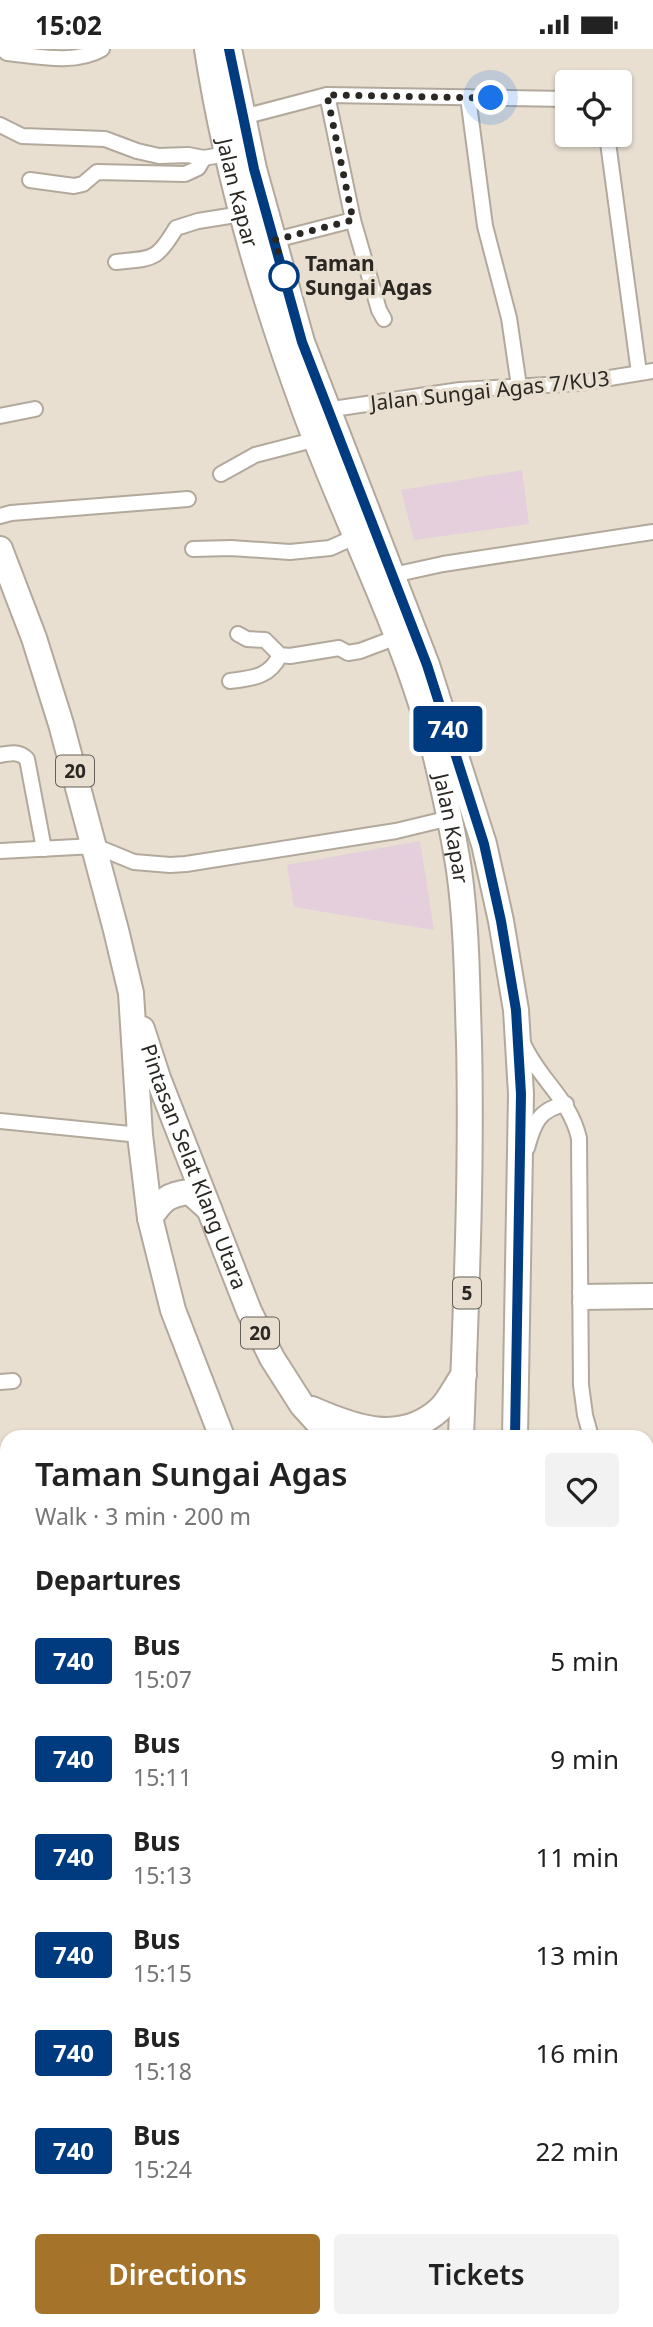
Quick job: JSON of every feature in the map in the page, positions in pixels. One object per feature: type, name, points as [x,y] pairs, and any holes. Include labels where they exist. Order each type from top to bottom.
[{"type":"highway","name":"Jalan Kapar","points":[[207,49],[215,156],[242,214],[292,373],[397,637],[430,733],[450,818],[460,888],[468,1001],[471,1117],[461,1430]]},
{"type":"highway","name":"Jalan Kapar","points":[[229,49],[254,169],[302,342],[427,665],[484,844],[508,959],[518,1033],[521,1094],[515,1430]]},
{"type":"highway","name":"Pintasan Selat Klang Utara","points":[[0,549],[41,658],[95,846],[132,999],[158,1078],[249,1311],[272,1358],[302,1405],[325,1430]]},
{"type":"highway","name":"Pintasan Selat Klang Utara","points":[[132,999],[140,1135],[150,1218],[173,1310],[219,1430]]},
{"type":"highway","points":[[150,1218],[161,1202],[177,1193],[190,1192],[209,1209]]},
{"type":"highway","points":[[388,1430],[407,1427],[440,1410],[464,1374]]},
{"type":"highway","points":[[302,1405],[366,1430]]},
{"type":"street","points":[[2,49],[7,53],[50,58],[87,55],[102,49]]},
{"type":"street","points":[[243,117],[327,95],[555,99]]},
{"type":"street","points":[[327,95],[353,220],[384,319]]},
{"type":"street","points":[[468,97],[485,226],[509,318],[519,386]]},
{"type":"street","points":[[0,125],[22,136],[105,139],[159,156],[215,156]]},
{"type":"street","points":[[609,147],[646,372]]},
{"type":"street","points":[[30,180],[74,186],[83,184],[97,172],[185,174],[215,156]]},
{"type":"street","points":[[116,262],[153,258],[164,249],[176,228],[198,221],[242,214]]},
{"type":"street","points":[[275,240],[353,220]]},
{"type":"street","name":"Jalan Sungai Agas 7/KU3","points":[[326,409],[460,390],[579,383],[646,372]]},
{"type":"street","points":[[0,416],[35,409]]},
{"type":"street","points":[[221,474],[255,455],[317,439]]},
{"type":"street","points":[[0,516],[188,499]]},
{"type":"street","points":[[393,575],[443,564],[653,533]]},
{"type":"street","points":[[192,549],[231,548],[290,552],[330,548],[357,537]]},
{"type":"street","points":[[239,634],[247,639],[265,640],[280,655],[290,656],[339,649],[348,653],[359,652],[397,637]]},
{"type":"street","points":[[230,681],[268,673],[280,655]]},
{"type":"street","points":[[0,754],[22,754],[27,759],[44,849]]},
{"type":"street","points":[[0,851],[95,846],[134,862],[186,864],[396,831],[450,818]]},
{"type":"street","points":[[518,1033],[533,1063],[566,1104],[575,1120],[579,1138],[580,1385],[589,1430]]},
{"type":"street","points":[[520,1180],[536,1122],[552,1106],[566,1104]]},
{"type":"street","points":[[0,1121],[140,1135]]},
{"type":"street","points":[[580,1261],[591,1281],[610,1296],[653,1301]]},
{"type":"street","points":[[580,1297],[653,1291]]},
{"type":"street","points":[[580,1329],[610,1296]]},
{"type":"shaded area","points":[[522,470],[529,524],[414,540],[401,490]]},
{"type":"shaded area","points":[[420,841],[434,930],[294,907],[287,865]]},
{"type":"bus line","name":"740","points":[[229,49],[254,169],[302,342],[427,665],[484,844],[501,921],[516,1010],[521,1094],[515,1430]]},
{"type":"place","name":"Taman Sungai Agas","points":[[284,276]]},
{"type":"route","points":[[284,276],[275,240],[353,220],[327,95],[491,98]]}]
